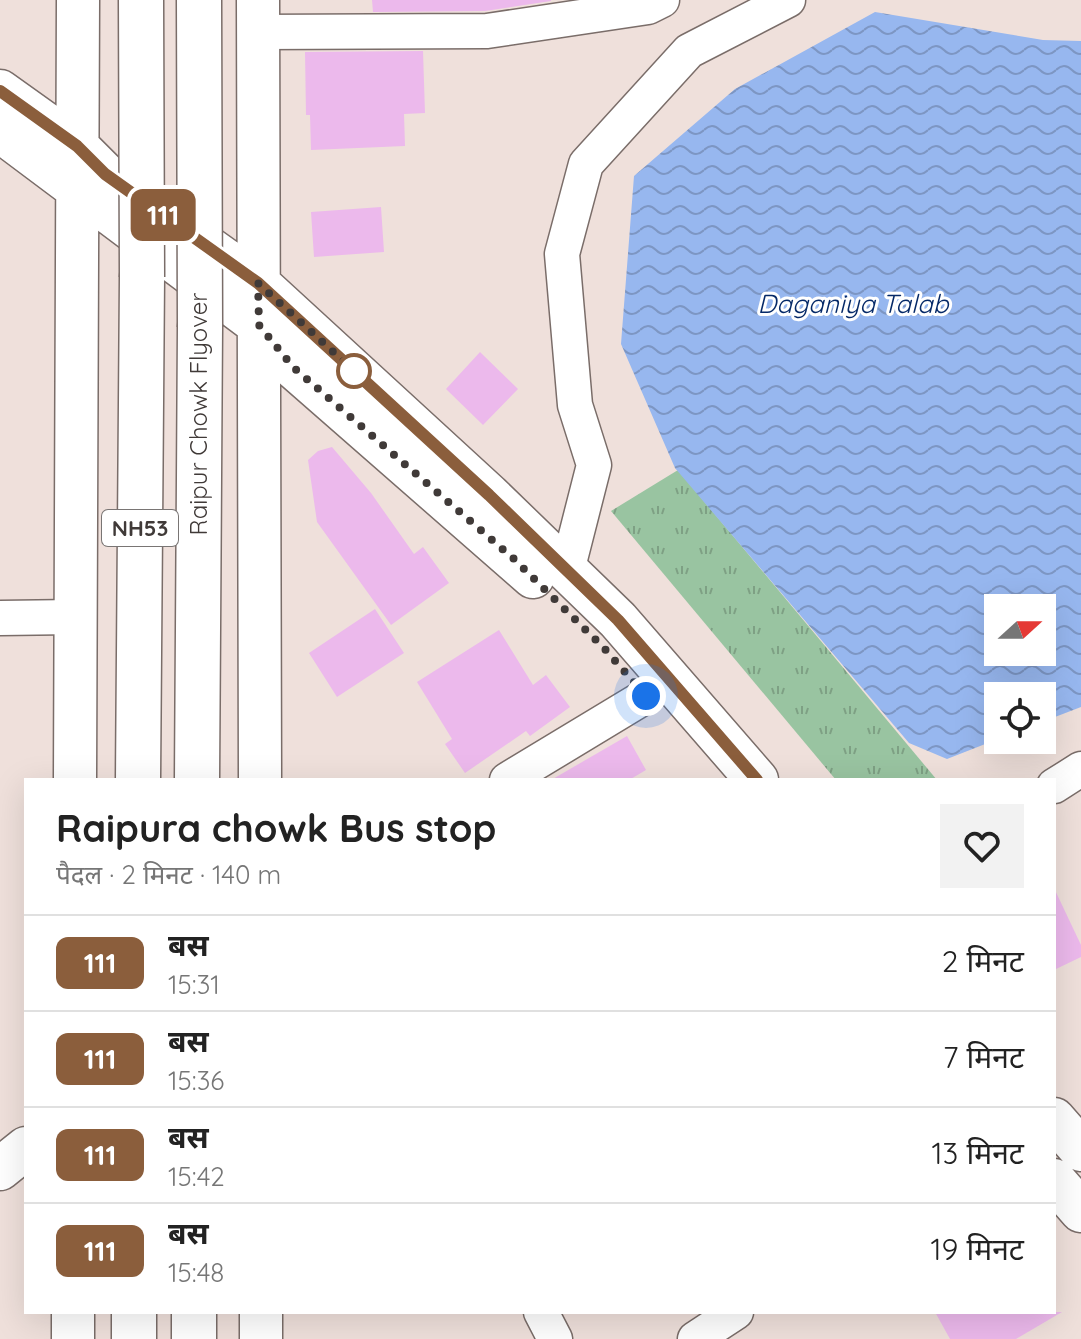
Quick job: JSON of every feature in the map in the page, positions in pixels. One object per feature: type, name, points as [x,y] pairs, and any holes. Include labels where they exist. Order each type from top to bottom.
[{"type":"highway","name":"NH53","points":[[138,778],[141,0]]},
{"type":"highway","name":"Raipur Chowk Flyover","points":[[197,778],[199,0]]},
{"type":"highway","points":[[134,1314],[134,1339]]},
{"type":"highway","points":[[194,1314],[194,1339]]},
{"type":"street","points":[[75,778],[78,0]]},
{"type":"street","points":[[260,778],[258,16],[487,31],[648,7],[662,0]]},
{"type":"street","points":[[567,571],[594,465],[575,405],[562,254],[586,164],[689,51],[788,0]]},
{"type":"street","points":[[0,91],[77,167],[259,325],[293,367],[514,559],[603,647],[719,778]]},
{"type":"street","points":[[0,131],[77,167],[105,174],[258,283],[618,620],[755,778]]},
{"type":"street","points":[[0,618],[75,617]]},
{"type":"street","points":[[510,778],[646,696]]},
{"type":"street","points":[[1056,785],[1081,769]]},
{"type":"street","points":[[1056,1121],[1081,1150]]},
{"type":"street","points":[[0,1169],[24,1150]]},
{"type":"street","points":[[1056,1182],[1081,1211]]},
{"type":"street","points":[[73,1314],[73,1339]]},
{"type":"street","points":[[261,1314],[261,1339]]},
{"type":"street","points":[[542,1314],[555,1339]]},
{"type":"street","points":[[695,1339],[733,1314]]},
{"type":"green space","points":[[678,470],[935,778],[834,778],[611,511]]},
{"type":"water","name":"Daganiya Talab","points":[[875,12],[1043,40],[1081,41],[1081,707],[1056,717],[1056,682],[984,682],[984,744],[947,759],[909,743],[675,468],[621,344],[634,176],[735,89]]},
{"type":"building","points":[[372,0],[551,1],[485,11],[373,12]]},
{"type":"building","points":[[423,51],[425,113],[404,114],[405,146],[311,150],[310,115],[306,115],[305,52]]},
{"type":"building","points":[[381,207],[384,252],[314,257],[311,212]]},
{"type":"building","points":[[480,352],[518,389],[483,425],[446,389]]},
{"type":"building","points":[[332,447],[371,493],[414,554],[423,547],[449,583],[391,625],[317,522],[308,460],[318,451]]},
{"type":"building","points":[[375,609],[404,653],[337,697],[309,653]]},
{"type":"building","points":[[499,630],[533,685],[546,675],[570,707],[530,736],[526,731],[465,773],[445,744],[452,739],[417,682]]},
{"type":"building","points":[[627,736],[646,770],[632,778],[554,778]]},
{"type":"building","points":[[1056,892],[1081,945],[1081,957],[1056,969]]},
{"type":"building","points":[[1062,1312],[1016,1339],[950,1339],[936,1314]]},
{"type":"bus line","name":"111","points":[[0,91],[77,146],[105,174],[258,283],[489,495],[618,620],[755,778]]},
{"type":"route","points":[[354,371],[258,283],[259,325],[293,367],[514,559],[603,647],[646,696]]}]
